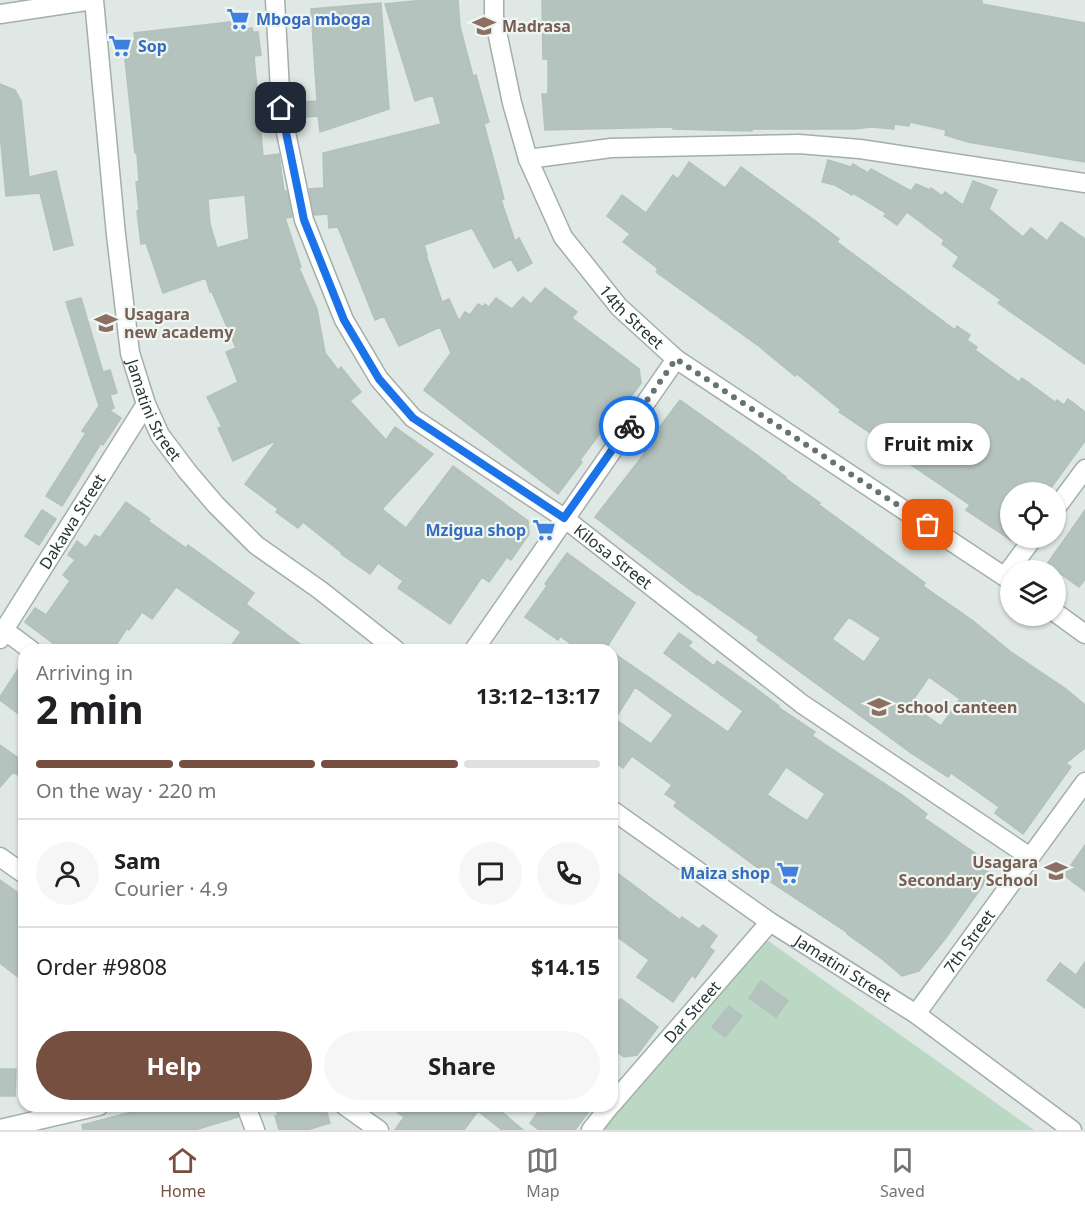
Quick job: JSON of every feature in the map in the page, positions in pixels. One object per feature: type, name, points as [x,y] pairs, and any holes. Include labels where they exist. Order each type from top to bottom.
[{"type":"street","points":[[0,14],[94,0]]},
{"type":"street","name":"Jamatini Street","points":[[94,0],[116,235],[130,352],[146,404],[160,435],[216,505],[255,544],[320,590],[388,644]]},
{"type":"street","name":"Kilosa Street","points":[[275,0],[281,108],[304,220],[344,320],[379,379],[413,418],[564,518],[802,704],[1030,857]]},
{"type":"street","name":"14th Street","points":[[494,0],[494,17],[512,103],[528,159],[563,237],[619,307],[676,359],[1000,574]]},
{"type":"street","points":[[528,159],[611,148],[799,144],[860,149],[1085,183]]},
{"type":"street","points":[[478,644],[676,359]]},
{"type":"street","name":"Dakawa Street","points":[[2,634],[146,404]]},
{"type":"street","points":[[1066,495],[1085,469]]},
{"type":"street","points":[[1066,620],[1085,634]]},
{"type":"street","points":[[2,634],[20,644]]},
{"type":"street","name":"7th Street","points":[[916,1014],[1085,782]]},
{"type":"street","name":"Jamatini Street","points":[[618,814],[770,921],[916,1014],[1072,1130]]},
{"type":"street","points":[[0,857],[18,870]]},
{"type":"street","name":"Dar Street","points":[[620,1080],[770,921]]},
{"type":"street","points":[[0,1129],[73,1112]]},
{"type":"street","points":[[248,1112],[255,1130]]},
{"type":"street","points":[[354,1112],[379,1130]]},
{"type":"street","name":"Dar Street","points":[[591,1130],[605,1112]]},
{"type":"green space","points":[[767,940],[1034,1130],[603,1130]]},
{"type":"building","points":[[425,0],[458,0],[460,27],[473,76],[476,75],[489,122],[484,124],[504,199],[501,200],[515,241],[519,238],[532,263],[518,271],[511,259],[494,268],[472,228],[424,245],[442,302],[449,299],[459,321],[465,312],[470,315],[478,304],[483,307],[485,304],[489,307],[496,298],[512,309],[523,297],[531,304],[545,288],[577,312],[572,318],[639,369],[641,383],[610,425],[605,431],[603,429],[558,494],[424,390],[451,353],[440,327],[399,346],[384,316],[375,320],[338,227],[329,228],[328,214],[314,215],[309,189],[324,188],[323,153],[441,124],[433,95],[415,101],[385,4]]},
{"type":"building","points":[[542,0],[973,0],[982,1],[982,4],[1085,23],[1085,162],[968,142],[945,135],[946,130],[910,122],[909,126],[894,124],[894,129],[871,127],[752,129],[752,131],[673,129],[673,127],[545,130],[542,94],[548,94],[548,59],[543,59]]},
{"type":"building","points":[[381,3],[389,109],[320,132],[318,116],[306,117],[305,102],[317,101],[311,9]]},
{"type":"building","points":[[238,21],[239,24],[246,23],[247,29],[252,28],[253,32],[258,32],[261,55],[254,56],[263,156],[279,154],[284,191],[287,191],[292,217],[285,218],[301,267],[299,268],[317,309],[325,353],[338,370],[341,367],[361,392],[350,401],[386,440],[395,427],[433,454],[382,509],[406,528],[453,466],[528,521],[529,534],[511,560],[507,557],[489,582],[482,577],[450,624],[398,588],[403,581],[378,563],[370,574],[341,554],[303,522],[298,528],[276,512],[278,509],[245,484],[277,440],[233,461],[218,428],[222,427],[207,397],[238,382],[226,352],[236,348],[212,292],[210,292],[206,278],[163,293],[146,243],[141,244],[137,211],[139,210],[136,182],[139,181],[137,153],[135,153],[123,41],[135,40],[134,33]],"holes":[[[245,195],[249,239],[217,248],[210,224],[208,199]]]},
{"type":"building","points":[[0,84],[15,90],[21,101],[29,177],[56,171],[73,245],[54,250],[40,193],[6,196],[0,133]]},
{"type":"building","points":[[828,160],[851,167],[853,164],[868,173],[871,169],[911,191],[916,184],[930,190],[931,188],[942,196],[945,192],[963,205],[973,181],[997,190],[989,209],[1023,237],[1031,228],[1047,241],[1061,222],[1085,239],[1085,364],[998,303],[1001,300],[953,266],[959,257],[942,244],[944,240],[907,212],[897,225],[884,216],[886,213],[853,193],[852,195],[835,185],[822,182]]},
{"type":"building","points":[[689,162],[725,188],[741,167],[839,239],[837,242],[955,330],[957,326],[970,335],[967,340],[977,347],[975,350],[1019,382],[1022,378],[1055,402],[1057,400],[1064,405],[1068,399],[1085,412],[1085,441],[1055,482],[1000,482],[1000,533],[966,510],[970,505],[910,464],[912,461],[839,412],[841,410],[797,374],[795,376],[760,347],[656,272],[658,270],[656,267],[623,242],[630,234],[607,216],[622,195],[646,213],[673,175],[678,179]]},
{"type":"building","points":[[81,298],[103,372],[110,370],[117,393],[110,395],[114,408],[109,410],[121,418],[103,445],[101,443],[62,506],[46,496],[86,433],[82,431],[99,406],[66,302]]},
{"type":"building","points":[[680,400],[753,452],[820,503],[818,504],[925,583],[923,586],[1085,705],[1085,748],[1066,763],[1071,767],[1023,834],[995,813],[999,807],[951,773],[948,777],[911,753],[757,640],[759,637],[697,595],[595,517],[638,462],[658,434],[656,432]],"holes":[[[849,617],[881,638],[864,662],[832,639]],[[929,677],[960,699],[941,726],[910,704]]]},
{"type":"building","points":[[126,502],[150,519],[148,521],[186,548],[188,545],[254,593],[246,604],[300,644],[232,644],[241,632],[176,587],[152,619],[142,612],[129,630],[127,628],[117,644],[54,644],[25,622],[35,608],[46,615],[70,581],[63,575],[75,560],[68,555],[77,541],[86,548],[95,535],[100,538]]},
{"type":"building","points":[[42,510],[56,519],[39,545],[25,536]]},
{"type":"building","points":[[1085,510],[1085,579],[1079,587],[1066,578],[1066,560],[1050,560],[1058,548],[1066,548],[1066,537]]},
{"type":"building","points":[[567,553],[635,603],[609,644],[571,644],[560,636],[558,640],[525,617],[547,586],[545,584]]},
{"type":"building","points":[[679,633],[692,642],[688,646],[714,666],[717,661],[754,687],[778,707],[815,732],[812,736],[902,795],[927,814],[924,818],[985,860],[980,867],[991,874],[945,939],[919,971],[902,976],[848,933],[771,882],[773,879],[674,806],[677,802],[665,794],[672,785],[632,756],[623,768],[618,764],[618,721],[651,744],[673,715],[635,687],[618,714],[618,656],[728,732],[743,711],[664,653]],"holes":[[[786,767],[825,794],[807,821],[767,795]]]},
{"type":"building","points":[[18,669],[18,714],[0,700]]},
{"type":"building","points":[[0,745],[18,758],[18,775],[13,772],[0,787]]},
{"type":"building","points":[[1085,845],[1085,891],[1064,875]]},
{"type":"building","points":[[618,874],[680,920],[682,917],[699,929],[703,925],[717,936],[709,947],[714,951],[695,978],[692,975],[673,1002],[637,977],[649,960],[618,937]]},
{"type":"building","points":[[0,880],[18,893],[18,977],[0,963]]},
{"type":"building","points":[[1085,962],[1085,1008],[1047,980],[1060,963],[1076,975]]},
{"type":"building","points":[[761,981],[788,1001],[776,1017],[749,998]]},
{"type":"building","points":[[621,999],[658,1027],[637,1055],[624,1057],[618,1052],[618,1000],[620,1001]]},
{"type":"building","points":[[729,1006],[742,1016],[725,1037],[712,1027]]},
{"type":"building","points":[[0,1069],[16,1069],[15,1096],[0,1096]]},
{"type":"building","points":[[131,1112],[237,1112],[238,1117],[195,1130],[83,1130],[82,1125]]},
{"type":"building","points":[[277,1112],[327,1112],[330,1123],[307,1130],[279,1130],[275,1116],[278,1115]]},
{"type":"building","points":[[397,1112],[477,1112],[464,1130],[395,1130],[404,1117]]},
{"type":"building","points":[[479,1112],[502,1112],[523,1130],[502,1130]]},
{"type":"building","points":[[538,1112],[588,1112],[575,1130],[539,1130],[530,1123]]},
{"type":"way so far","points":[[629,426],[676,359],[928,525]]},
{"type":"place","name":"Mboga mboga","points":[[238,19]]},
{"type":"place","name":"Madrasa","points":[[484,26]]},
{"type":"place","name":"Sop","points":[[120,46]]},
{"type":"place","name":"Usagara new academy","points":[[106,323]]},
{"type":"place","name":"Fruit mix","points":[[928,525]]},
{"type":"place","name":"Mzigua shop","points":[[544,530]]},
{"type":"place","name":"school canteen","points":[[879,707]]},
{"type":"place","name":"Usagara Secondary School","points":[[1056,871]]},
{"type":"place","name":"Maiza shop","points":[[788,873]]},
{"type":"route","points":[[281,108],[304,220],[344,320],[379,379],[413,418],[564,518],[629,426]]}]
